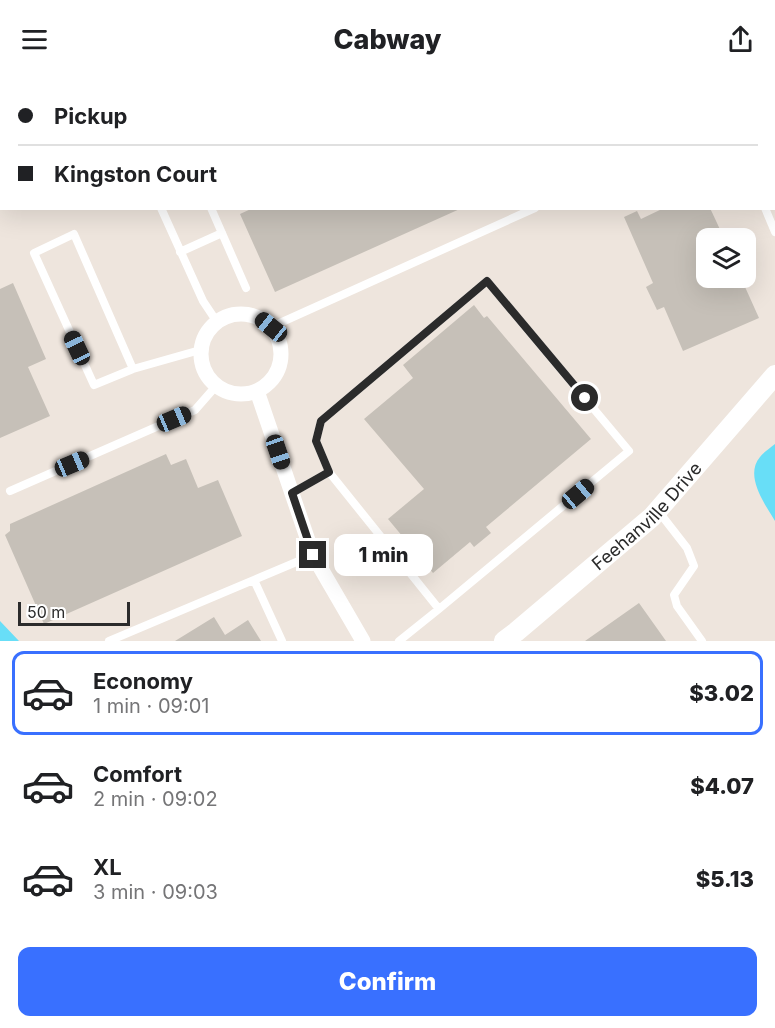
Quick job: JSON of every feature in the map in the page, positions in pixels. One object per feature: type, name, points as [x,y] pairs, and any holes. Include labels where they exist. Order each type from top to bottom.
[{"type":"street","points":[[250,315],[271,327],[278,338],[281,350],[276,374],[268,384],[257,391],[236,394],[225,392],[206,376],[201,363],[200,350],[209,329],[217,322],[227,316],[250,315]]},
{"type":"street","name":"Feehanville Drive","points":[[504,641],[652,517],[775,375]]},
{"type":"street","points":[[257,391],[313,555],[363,641]]},
{"type":"lane","points":[[161,210],[203,301],[217,322]]},
{"type":"lane","points":[[212,210],[246,288]]},
{"type":"lane","points":[[271,327],[531,210]]},
{"type":"lane","points":[[766,210],[775,232]]},
{"type":"lane","points":[[180,252],[222,233]]},
{"type":"lane","points":[[133,369],[74,234],[34,253],[94,385],[133,369],[200,350]]},
{"type":"lane","points":[[399,641],[439,609],[629,451],[487,281],[321,421],[316,441],[329,472],[439,609]]},
{"type":"lane","points":[[10,491],[195,411],[216,386]]},
{"type":"lane","points":[[292,493],[329,472]]},
{"type":"lane","points":[[658,510],[687,548],[694,566],[674,595],[676,606],[702,641]]},
{"type":"lane","points":[[109,641],[313,555]]},
{"type":"lane","points":[[254,580],[282,641]]},
{"type":"water","points":[[775,444],[775,521],[758,490],[754,473],[760,457]]},
{"type":"water","points":[[0,621],[19,641],[0,641]]},
{"type":"building","points":[[249,210],[458,210],[275,292],[240,214]]},
{"type":"building","points":[[660,210],[711,210],[719,228],[696,228],[696,288],[746,288],[759,318],[683,351],[664,307],[657,310],[646,287],[653,283],[624,217],[637,211],[641,219]]},
{"type":"building","points":[[13,283],[46,359],[28,367],[50,416],[0,438],[0,289]]},
{"type":"building","points":[[474,305],[484,318],[487,316],[591,439],[486,527],[491,533],[474,547],[470,542],[433,573],[388,519],[424,489],[364,419],[413,378],[403,365]]},
{"type":"building","points":[[166,454],[171,465],[186,459],[198,488],[218,480],[242,536],[44,624],[5,535],[10,531],[10,524]]},
{"type":"building","points":[[639,603],[666,641],[585,641]]},
{"type":"building","points":[[214,617],[225,635],[248,620],[261,641],[175,641]]},
{"type":"route","points":[[313,555],[292,493],[329,472],[316,441],[321,421],[487,281],[585,398]]}]
